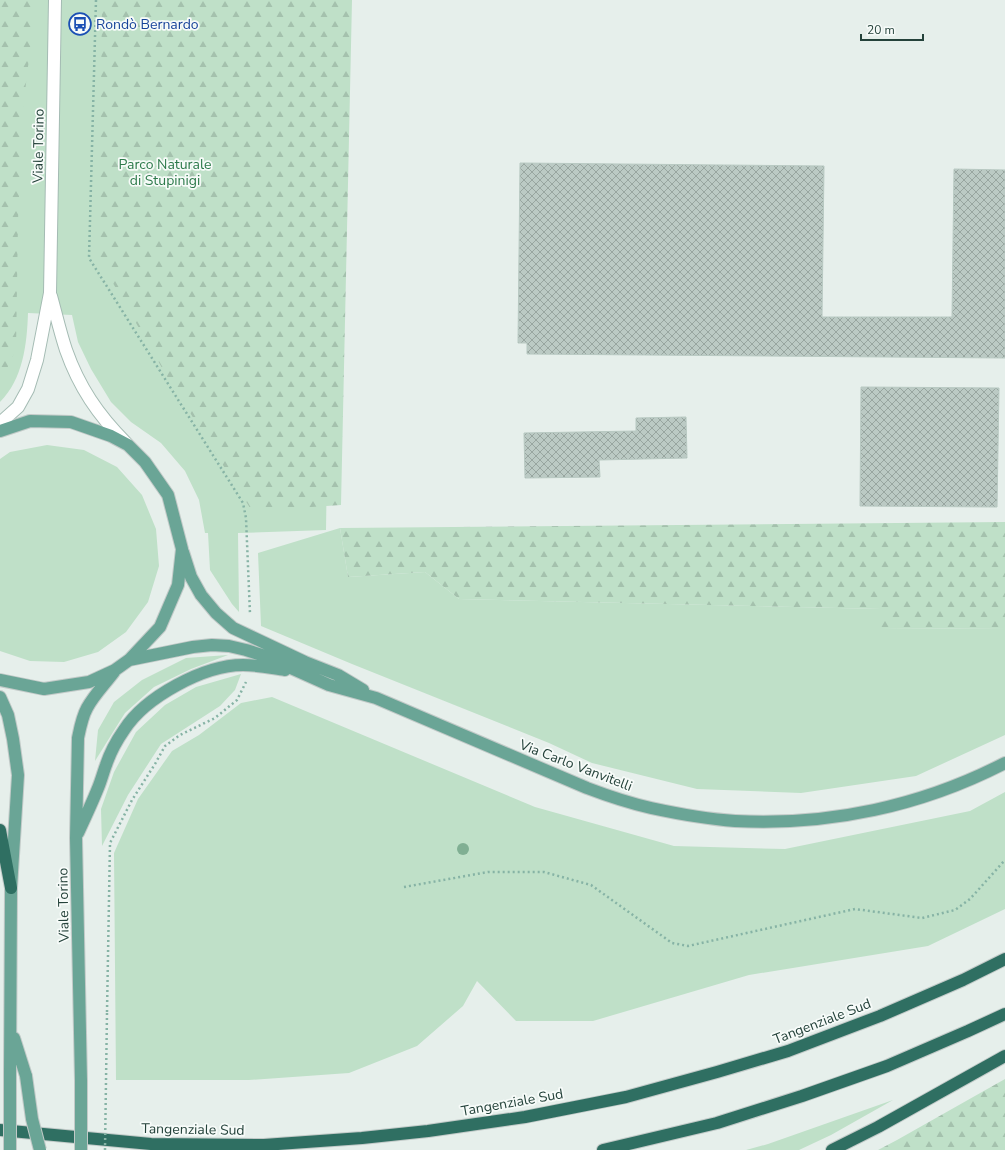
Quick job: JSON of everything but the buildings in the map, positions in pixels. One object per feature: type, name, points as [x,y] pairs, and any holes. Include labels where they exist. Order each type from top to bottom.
[{"type":"highway","points":[[0,830],[11,888]]},
{"type":"highway","name":"Tangenziale Sud","points":[[0,1130],[151,1144],[264,1144],[362,1138],[428,1131],[525,1116],[626,1097],[788,1051],[886,1013],[1005,960]]},
{"type":"highway","points":[[603,1150],[717,1123],[802,1096],[888,1066],[1005,1014]]},
{"type":"highway","points":[[832,1150],[878,1127],[1005,1056]]},
{"type":"main road","name":"Viale Torino","points":[[0,423],[18,407],[28,389],[37,360],[50,293],[55,0]]},
{"type":"main road","name":"Viale Torino","points":[[50,293],[66,350],[78,378],[93,404],[128,445]]},
{"type":"main road","name":"Via Carlo Vanvitelli","points":[[0,431],[30,422],[71,422],[111,436],[128,445],[145,462],[168,496],[191,577],[201,595],[216,613],[233,628],[305,662],[338,675],[376,698]]},
{"type":"main road","points":[[0,680],[44,689],[89,682],[115,670],[129,660],[160,626],[178,585],[182,549]]},
{"type":"main road","name":"Via Carlo Vanvitelli","points":[[129,660],[193,647],[212,645],[229,646],[246,650],[262,655],[329,684],[376,698],[594,791],[650,808],[734,821],[780,822],[820,819],[874,811],[916,800],[953,787],[987,773],[1005,763]]},
{"type":"main road","points":[[76,838],[98,788],[106,765],[124,730],[147,704],[181,683],[203,673],[224,667],[242,665],[299,671]]},
{"type":"main road","name":"Viale Torino","points":[[81,1150],[76,838],[78,738],[87,708],[115,670]]},
{"type":"main road","points":[[0,697],[8,715],[18,775],[11,888],[10,1150]]},
{"type":"main road","points":[[10,1027],[26,1076],[32,1119],[40,1150]]},
{"type":"path","points":[[96,0],[89,258],[243,503],[246,518],[250,614]]},
{"type":"path","points":[[105,1150],[110,843],[132,800],[165,746],[180,735],[215,718],[237,700],[248,678]]},
{"type":"path","points":[[404,888],[488,872],[544,872],[591,885],[672,943],[688,946],[855,909],[922,918],[954,910],[970,899],[1005,860]]},
{"type":"green space","name":"Parco Naturale di Stupinigi","points":[[0,0],[334,0],[326,530],[238,533],[239,612],[232,604],[210,570],[208,533],[205,533],[199,500],[185,471],[161,443],[131,422],[111,402],[91,369],[78,342],[72,315],[28,313],[25,349],[19,372],[8,393],[0,402]]},
{"type":"green space","points":[[0,0],[32,0],[32,34],[23,108],[18,221],[16,349],[0,384]]},
{"type":"green space","name":"Parco Naturale di Stupinigi","points":[[102,0],[352,0],[341,505],[252,511],[165,373],[99,259]]},
{"type":"green space","points":[[47,445],[84,450],[117,467],[142,495],[156,529],[159,566],[148,602],[126,632],[98,652],[64,662],[30,661],[0,651],[0,459],[10,452]]},
{"type":"green space","points":[[1005,522],[1005,629],[881,628],[881,609],[459,599],[425,572],[348,577],[340,528]]},
{"type":"green space","points":[[340,528],[348,577],[425,572],[459,599],[881,609],[881,628],[1005,629],[1005,735],[916,776],[801,793],[697,789],[592,763],[549,743],[261,626],[258,553]]},
{"type":"green space","points":[[228,655],[191,669],[154,687],[125,713],[95,761],[98,730],[114,702],[142,680],[186,658]]},
{"type":"green space","points":[[241,674],[235,690],[220,706],[161,744],[128,795],[102,846],[101,809],[114,772],[136,732],[165,705],[196,687]]},
{"type":"green space","points":[[272,697],[535,807],[674,846],[785,849],[970,811],[1005,792],[1005,909],[928,946],[749,975],[593,1021],[516,1021],[477,981],[463,1006],[417,1046],[349,1073],[249,1080],[116,1080],[114,853],[138,799],[172,751],[199,735],[241,703]]},
{"type":"green space","points":[[1005,1079],[1005,1150],[878,1150],[897,1140]]},
{"type":"green space","points":[[893,1100],[831,1135],[799,1150],[746,1150],[768,1144]]},
{"type":"place","name":"Rondò Bernardo","points":[[80,24]]}]
